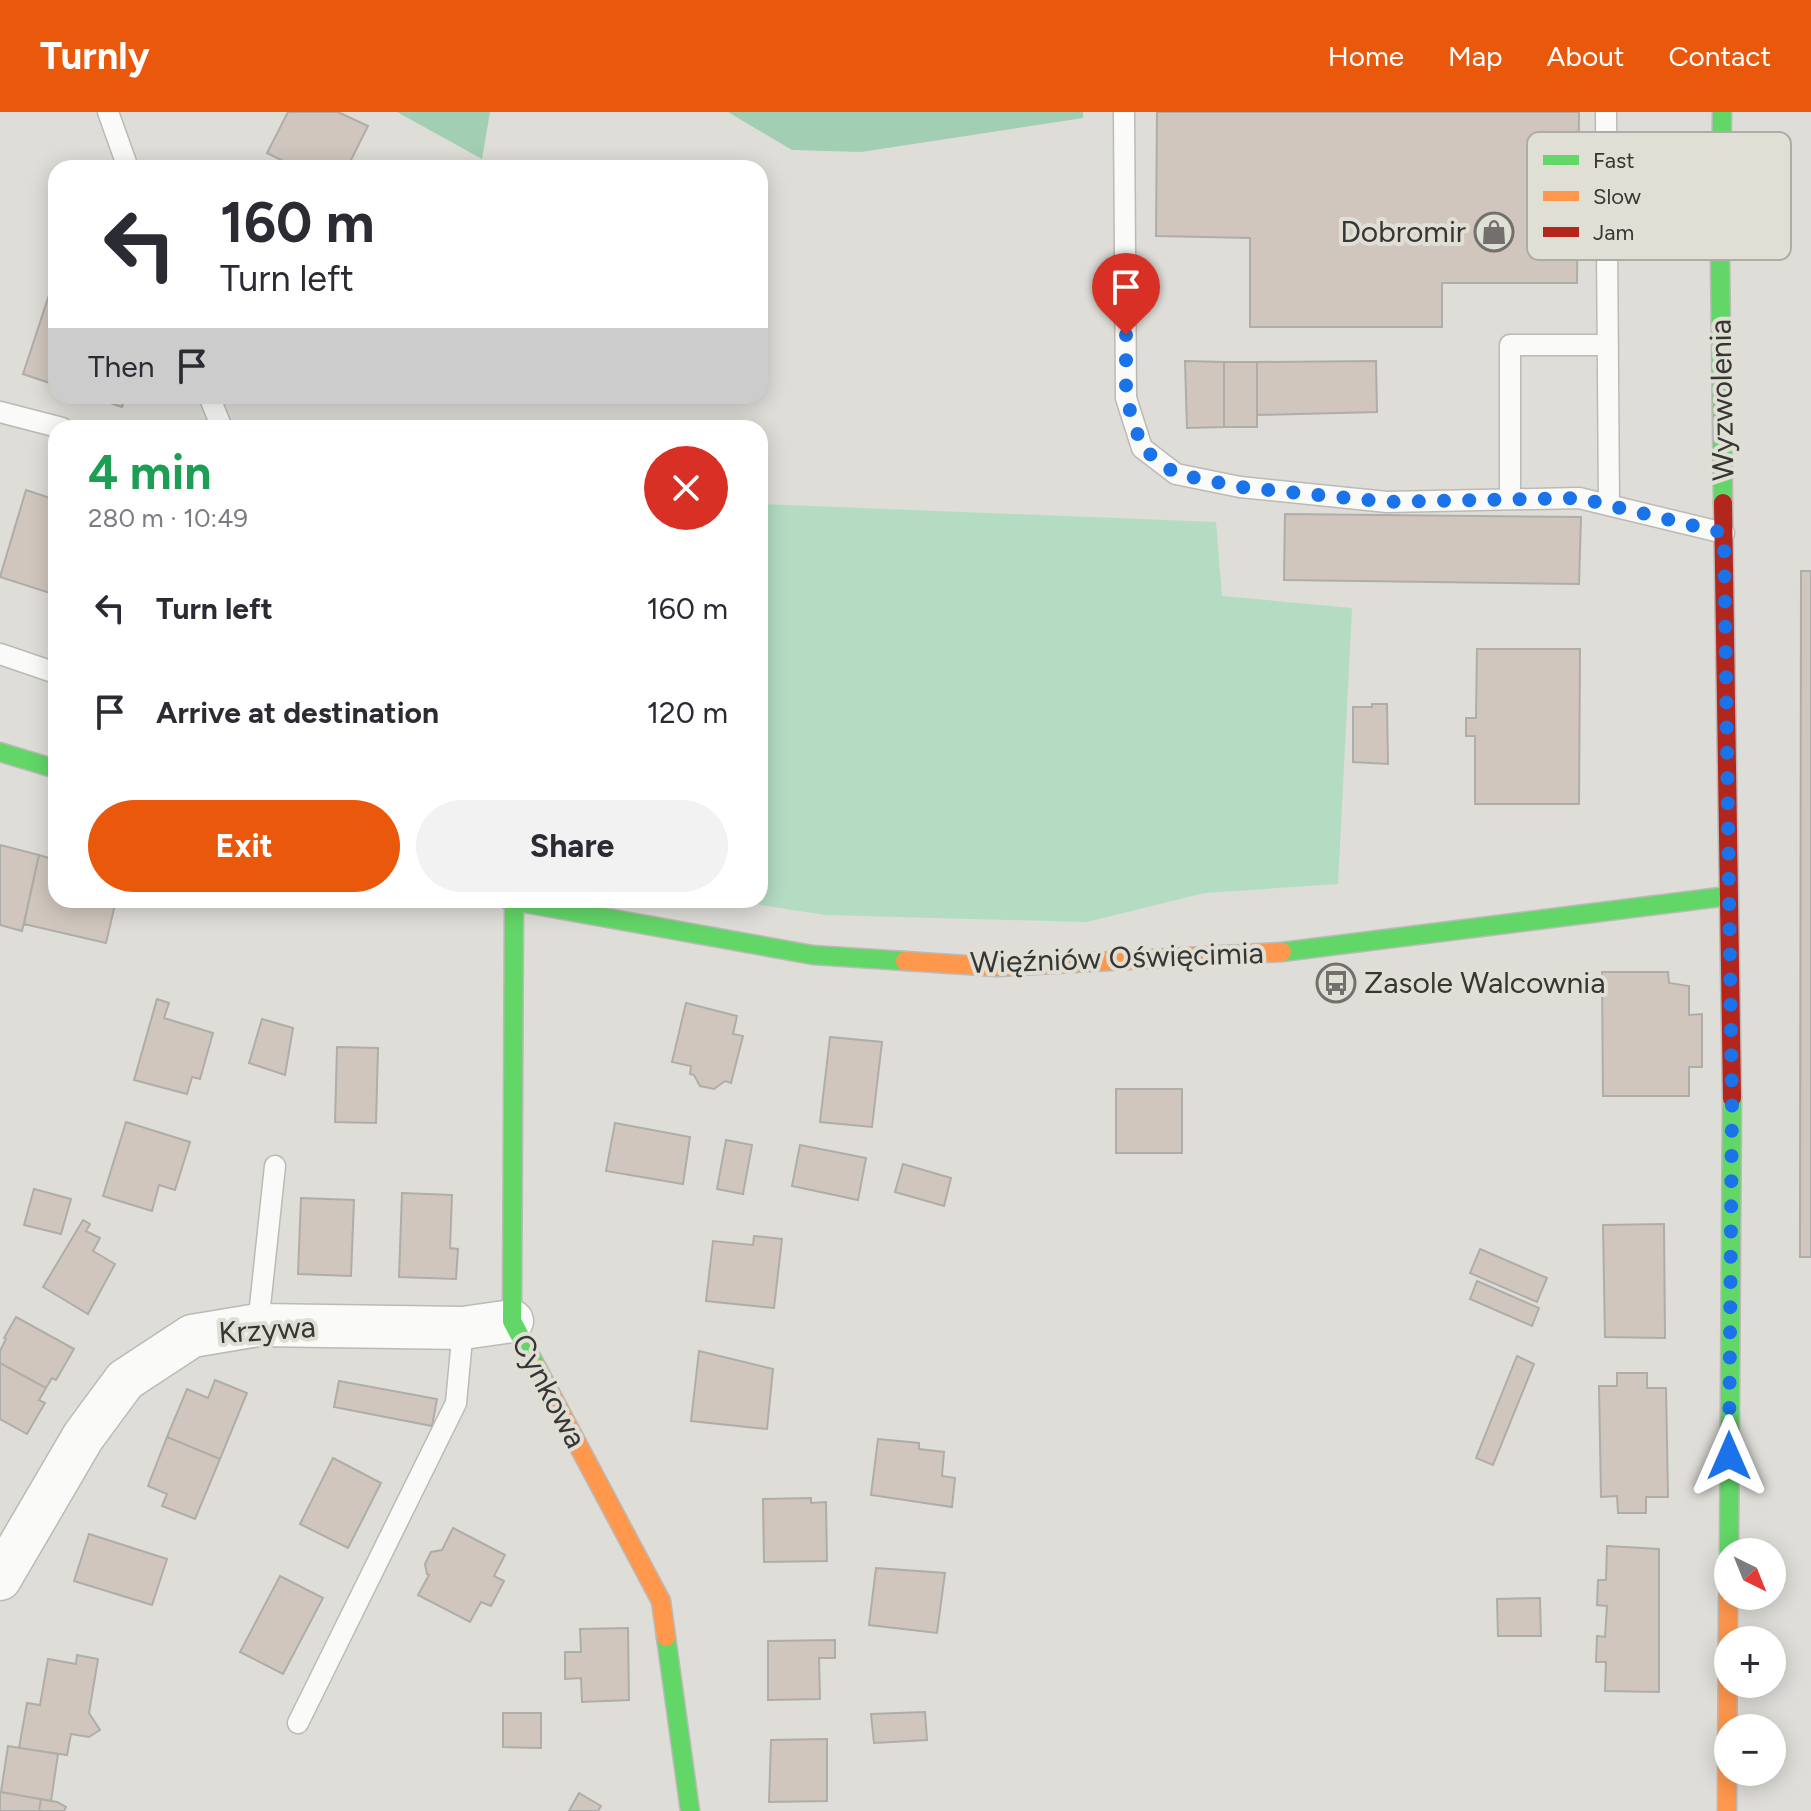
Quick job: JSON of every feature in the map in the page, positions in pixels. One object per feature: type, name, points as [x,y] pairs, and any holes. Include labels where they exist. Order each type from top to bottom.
[{"type":"street","name":"Wyzwolenia","points":[[1722,112],[1722,132]]},
{"type":"street","name":"Wyzwolenia","points":[[1720,260],[1732,1105],[1729,1538]]},
{"type":"street","points":[[0,752],[48,767]]},
{"type":"street","name":"Więźniów Oświęcimia","points":[[550,908],[813,955],[997,967],[1318,949],[1728,896]]},
{"type":"street","name":"Cynkowa","points":[[511,908],[512,1321],[661,1601],[690,1811]]},
{"type":"street","name":"Krzywa","points":[[0,1579],[83,1437],[125,1380],[192,1336],[258,1325],[463,1328],[512,1321]]},
{"type":"street","points":[[1727,1811],[1728,1610]]},
{"type":"lane","points":[[108,112],[125,160]]},
{"type":"lane","points":[[1124,112],[1126,398],[1142,448],[1176,474],[1240,487],[1387,502],[1579,498],[1724,533]]},
{"type":"lane","points":[[1606,112],[1606,132]]},
{"type":"lane","points":[[1607,260],[1609,505]]},
{"type":"lane","points":[[1510,498],[1510,345],[1608,345]]},
{"type":"lane","points":[[0,412],[48,424]]},
{"type":"lane","points":[[0,654],[48,670]]},
{"type":"lane","points":[[258,1325],[275,1166]]},
{"type":"lane","points":[[298,1723],[456,1403],[463,1328]]},
{"type":"green space","points":[[397,112],[490,112],[482,159]]},
{"type":"green space","points":[[728,112],[1083,112],[1083,118],[861,152],[792,150]]},
{"type":"green space","points":[[768,504],[1216,522],[1222,596],[1352,608],[1338,884],[1204,893],[1087,922],[825,915],[768,906]]},
{"type":"building","points":[[288,112],[338,112],[368,126],[351,160],[281,160],[267,153]]},
{"type":"building","points":[[1157,112],[1579,112],[1579,132],[1527,132],[1527,260],[1577,260],[1577,283],[1442,283],[1442,327],[1250,327],[1250,238],[1156,236]]},
{"type":"building","points":[[48,298],[48,382],[23,374]]},
{"type":"building","points":[[1185,361],[1224,362],[1224,427],[1187,428]]},
{"type":"building","points":[[1376,361],[1377,412],[1257,415],[1257,362]]},
{"type":"building","points":[[1224,362],[1257,362],[1257,427],[1224,427]]},
{"type":"building","points":[[26,490],[48,497],[48,592],[0,577]]},
{"type":"building","points":[[1285,514],[1581,517],[1579,584],[1284,580]]},
{"type":"building","points":[[1801,571],[1811,571],[1811,1257],[1800,1257]]},
{"type":"building","points":[[1477,649],[1580,649],[1579,804],[1475,804],[1475,736],[1466,736],[1466,718],[1476,718]]},
{"type":"building","points":[[1372,704],[1387,704],[1388,764],[1353,762],[1353,707],[1372,707]]},
{"type":"building","points":[[0,845],[39,855],[22,931],[0,925]]},
{"type":"building","points":[[39,855],[48,858],[48,908],[114,908],[106,943],[24,924]]},
{"type":"building","points":[[1602,972],[1668,972],[1669,983],[1689,986],[1689,1015],[1702,1014],[1702,1067],[1689,1067],[1689,1096],[1603,1096]]},
{"type":"building","points":[[157,999],[169,1003],[164,1018],[213,1033],[200,1079],[192,1077],[187,1094],[134,1080]]},
{"type":"building","points":[[686,1003],[737,1016],[733,1034],[743,1036],[731,1083],[725,1081],[714,1089],[700,1086],[694,1075],[690,1074],[691,1066],[672,1062]]},
{"type":"building","points":[[262,1019],[293,1028],[285,1075],[249,1063]]},
{"type":"building","points":[[830,1037],[882,1042],[872,1127],[820,1122]]},
{"type":"building","points":[[337,1047],[378,1048],[376,1123],[335,1122]]},
{"type":"building","points":[[1116,1089],[1182,1089],[1182,1153],[1116,1153]]},
{"type":"building","points":[[126,1122],[190,1142],[175,1190],[159,1185],[152,1211],[103,1196]]},
{"type":"building","points":[[615,1123],[690,1137],[683,1184],[606,1171]]},
{"type":"building","points":[[726,1140],[752,1145],[743,1194],[717,1189]]},
{"type":"building","points":[[800,1145],[866,1158],[858,1200],[792,1186]]},
{"type":"building","points":[[903,1164],[951,1178],[944,1206],[895,1192]]},
{"type":"building","points":[[34,1189],[71,1199],[61,1234],[24,1225]]},
{"type":"building","points":[[402,1193],[452,1195],[450,1248],[458,1249],[456,1279],[399,1277]]},
{"type":"building","points":[[301,1198],[354,1200],[351,1276],[298,1274]]},
{"type":"building","points":[[83,1220],[90,1224],[86,1231],[100,1238],[93,1251],[115,1264],[88,1314],[43,1287]]},
{"type":"building","points":[[1664,1224],[1665,1338],[1605,1337],[1603,1225]]},
{"type":"building","points":[[754,1236],[782,1239],[774,1308],[706,1301],[713,1241],[753,1245]]},
{"type":"building","points":[[1480,1249],[1547,1278],[1537,1302],[1470,1273]]},
{"type":"building","points":[[1477,1281],[1539,1308],[1532,1326],[1470,1299]]},
{"type":"building","points":[[16,1317],[74,1349],[56,1380],[52,1378],[46,1388],[0,1363],[4,1338]]},
{"type":"building","points":[[699,1351],[773,1369],[767,1429],[691,1421]]},
{"type":"building","points":[[1517,1356],[1534,1364],[1493,1465],[1476,1458]]},
{"type":"building","points":[[0,1363],[46,1388],[39,1400],[45,1403],[27,1434],[0,1419]]},
{"type":"building","points":[[1617,1373],[1647,1373],[1647,1388],[1666,1388],[1668,1497],[1646,1497],[1646,1513],[1618,1513],[1617,1496],[1601,1497],[1599,1386],[1617,1386]]},
{"type":"building","points":[[215,1380],[247,1393],[220,1459],[167,1437],[187,1389],[208,1398]]},
{"type":"building","points":[[339,1381],[437,1399],[432,1426],[334,1407]]},
{"type":"building","points":[[167,1437],[220,1459],[195,1519],[162,1506],[167,1494],[148,1486]]},
{"type":"building","points":[[878,1439],[919,1443],[919,1449],[944,1452],[942,1476],[955,1478],[952,1507],[871,1495]]},
{"type":"building","points":[[333,1458],[381,1483],[348,1548],[300,1524]]},
{"type":"building","points":[[811,1498],[811,1503],[826,1502],[827,1561],[764,1562],[763,1499]]},
{"type":"building","points":[[453,1528],[505,1555],[494,1576],[504,1581],[491,1606],[481,1602],[470,1622],[418,1595],[429,1575],[425,1564],[431,1552],[442,1550]]},
{"type":"building","points":[[89,1534],[167,1559],[152,1605],[74,1581]]},
{"type":"building","points":[[1607,1546],[1659,1549],[1659,1692],[1605,1691],[1606,1662],[1596,1662],[1597,1636],[1605,1637],[1607,1606],[1597,1605],[1598,1580],[1606,1580]]},
{"type":"building","points":[[876,1568],[945,1573],[937,1633],[869,1625]]},
{"type":"building","points":[[280,1576],[323,1598],[283,1674],[240,1652]]},
{"type":"building","points":[[1540,1598],[1541,1636],[1498,1636],[1497,1599]]},
{"type":"building","points":[[628,1628],[629,1700],[582,1702],[581,1678],[565,1679],[565,1652],[581,1652],[580,1629]]},
{"type":"building","points":[[835,1640],[835,1658],[819,1658],[820,1699],[768,1700],[768,1641]]},
{"type":"building","points":[[77,1655],[98,1659],[89,1713],[100,1730],[89,1737],[71,1734],[67,1755],[19,1748],[27,1703],[40,1705],[48,1659],[76,1664]]},
{"type":"building","points":[[925,1712],[927,1740],[874,1743],[871,1714]]},
{"type":"building","points":[[503,1713],[541,1713],[541,1748],[503,1747]]},
{"type":"building","points":[[827,1739],[827,1801],[769,1802],[771,1740]]},
{"type":"building","points":[[8,1746],[58,1754],[51,1801],[1,1792]]},
{"type":"building","points":[[0,1792],[41,1799],[39,1811],[0,1811]]},
{"type":"building","points":[[579,1793],[601,1806],[598,1811],[569,1811]]},
{"type":"building","points":[[41,1799],[66,1807],[64,1811],[39,1811]]},
{"type":"traffic: fast","points":[[1722,112],[1722,132]]},
{"type":"traffic: fast","points":[[1720,260],[1723,503]]},
{"type":"traffic: fast","points":[[0,752],[48,767]]},
{"type":"traffic: fast","points":[[1282,952],[1728,896]]},
{"type":"traffic: fast","points":[[514,908],[512,1321],[537,1368]]},
{"type":"traffic: fast","points":[[552,908],[813,955],[905,961]]},
{"type":"traffic: fast","points":[[1729,1538],[1732,1098]]},
{"type":"traffic: fast","points":[[666,1637],[690,1811]]},
{"type":"traffic: slow","points":[[905,961],[997,967],[1282,952]]},
{"type":"traffic: slow","points":[[537,1368],[661,1601],[666,1637]]},
{"type":"traffic: slow","points":[[1727,1811],[1728,1610]]},
{"type":"traffic: jam","points":[[1723,503],[1732,1098]]},
{"type":"place","name":"Dobromir","points":[[1494,232]]},
{"type":"place","name":"Zasole Walcownia","points":[[1336,983]]},
{"type":"route","points":[[1126,335],[1126,398],[1142,448],[1176,474],[1240,487],[1387,502],[1579,498],[1724,533],[1732,1105],[1729,1456]]}]
